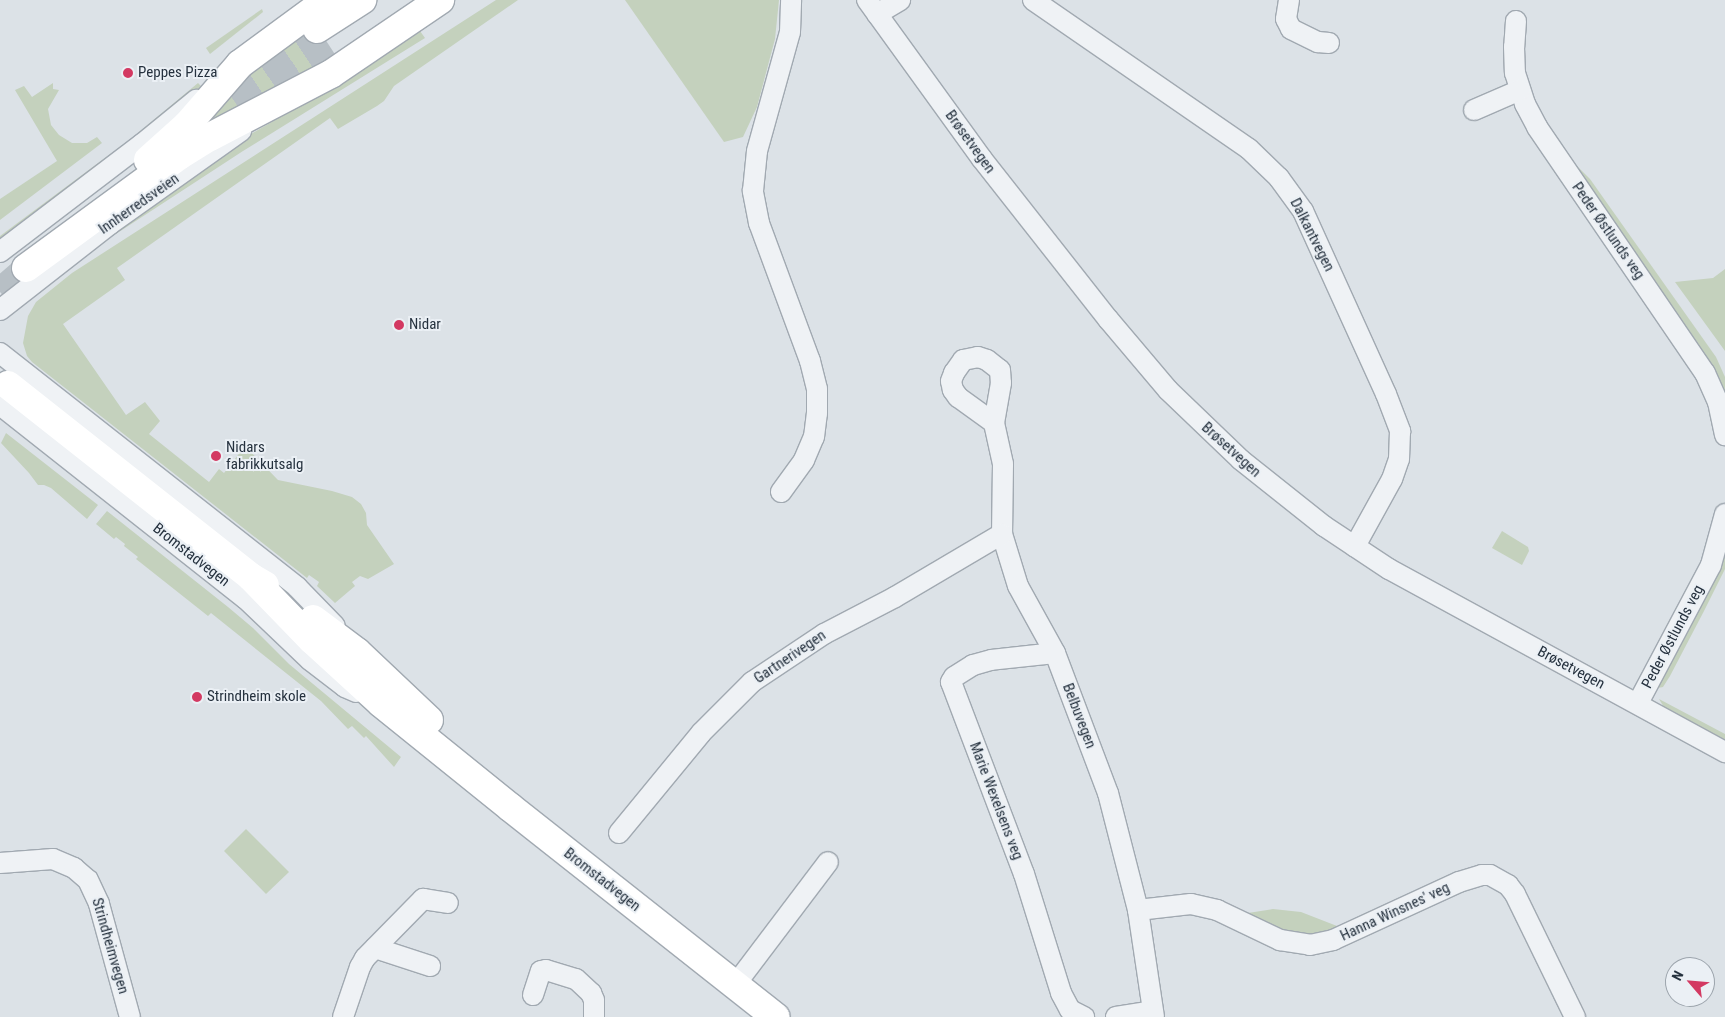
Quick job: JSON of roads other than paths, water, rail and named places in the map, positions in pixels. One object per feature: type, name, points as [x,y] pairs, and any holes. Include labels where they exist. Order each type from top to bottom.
[{"type":"main road","points":[[15,259],[171,140],[210,101],[240,64],[327,0]]},
{"type":"main road","points":[[362,0],[324,40],[407,0]]},
{"type":"main road","points":[[15,259],[179,156],[232,125],[281,102],[330,74],[440,0]]},
{"type":"main road","name":"Bromstadvegen","points":[[4,395],[251,577],[285,598],[357,652],[455,745],[470,774]]},
{"type":"main road","name":"Bromstadvegen","points":[[251,577],[312,640],[381,703],[776,1017]]},
{"type":"street","points":[[781,492],[804,460],[814,437],[817,413],[817,389],[810,361],[759,223],[753,191],[757,151],[790,32],[791,0]]},
{"type":"street","points":[[872,7],[900,0]]},
{"type":"street","name":"Dalkantvegen","points":[[1033,0],[1249,149],[1279,178],[1303,211],[1389,401],[1400,431],[1399,459],[1392,479],[1355,546]]},
{"type":"street","points":[[1289,0],[1286,19],[1292,28],[1318,42],[1329,43]]},
{"type":"street","name":"Brøsetvegen","points":[[872,7],[982,159],[1039,233],[1168,390],[1241,460],[1324,526],[1434,595],[1638,703],[1725,752]]},
{"type":"street","name":"Peder Østlunds veg","points":[[1516,21],[1515,73],[1520,90],[1537,128],[1705,373],[1718,402],[1725,435]]},
{"type":"street","points":[[1474,110],[1520,90]]},
{"type":"street","name":"Innherredsveien","points":[[0,310],[110,224],[212,154],[281,102]]},
{"type":"street","name":"Bromstadvegen","points":[[0,353],[297,587],[324,613],[357,652]]},
{"type":"street","name":"Bromstadvegen","points":[[4,395],[246,599],[327,674],[345,687],[381,703]]},
{"type":"street","name":"Belbuvegen","points":[[994,423],[1002,464],[1002,534],[1018,586],[1055,653],[1108,793],[1138,910],[1153,1014]]},
{"type":"street","name":"Peder Østlunds veg","points":[[1638,703],[1711,565],[1725,514]]},
{"type":"street","name":"Gartnerivegen","points":[[619,833],[701,733],[752,682],[824,634],[895,598],[1002,534]]},
{"type":"street","name":"Marie Wexelsens veg","points":[[1055,653],[991,660],[972,665],[954,676],[951,682],[1024,874],[1061,994],[1070,1010],[1084,1017]]},
{"type":"street","name":"Strindheimvegen","points":[[0,863],[53,859],[74,868],[88,880],[99,904],[130,1017]]},
{"type":"street","points":[[735,985],[828,862]]},
{"type":"street","name":"Hanna Winsnes' veg","points":[[1138,910],[1191,904],[1217,910],[1280,940],[1310,945],[1332,940],[1459,882],[1490,875],[1508,885],[1515,894],[1576,1017]]},
{"type":"street","points":[[343,1017],[360,967],[375,948],[424,899],[448,903]]},
{"type":"street","points":[[375,948],[430,966]]},
{"type":"street","points":[[533,995],[541,971],[576,979],[591,993],[594,1000],[594,1017]]},
{"type":"street","points":[[1116,1017],[1153,1014]]},
{"type":"tunnel","points":[[226,89],[317,29]]},
{"type":"tunnel","points":[[240,110],[332,50]]},
{"type":"tunnel","points":[[0,292],[44,254]]},
{"type":"place","name":"Peppes Pizza","points":[[128,73]]},
{"type":"place","name":"Nidar","points":[[399,325]]},
{"type":"place","name":"Nidars fabrikkutsalg","points":[[216,456]]},
{"type":"place","name":"Strindheim skole","points":[[197,697]]}]
